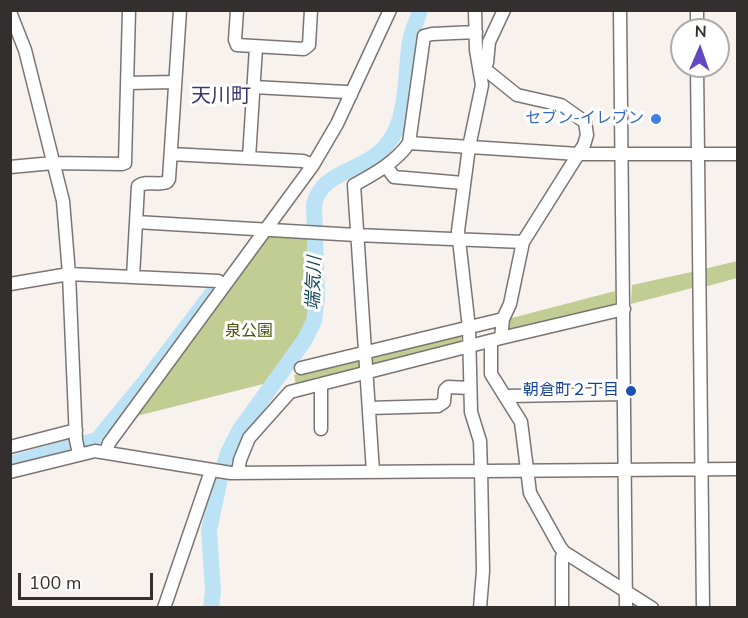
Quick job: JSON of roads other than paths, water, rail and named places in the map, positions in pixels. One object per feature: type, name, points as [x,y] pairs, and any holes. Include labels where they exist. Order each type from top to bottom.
[{"type":"street","points":[[10,167],[53,163],[122,164],[125,162],[129,10]]},
{"type":"street","points":[[133,277],[138,186],[167,182],[171,154],[180,10]]},
{"type":"street","points":[[237,10],[235,43],[237,45],[304,49],[308,48],[311,10]]},
{"type":"street","points":[[106,452],[109,443],[313,165],[331,136],[390,10]]},
{"type":"street","points":[[475,10],[476,32],[483,54]]},
{"type":"street","points":[[480,608],[483,571],[480,441],[471,412],[469,328],[458,227],[469,147],[482,85],[480,68],[483,54],[504,10]]},
{"type":"street","points":[[620,10],[626,608]]},
{"type":"street","points":[[10,12],[13,28],[26,50],[63,201],[77,443]]},
{"type":"street","points":[[373,472],[354,185],[386,166],[402,154],[409,144],[424,36],[476,32]]},
{"type":"street","points":[[249,158],[256,47]]},
{"type":"street","points":[[480,68],[517,95],[561,105],[583,120],[586,125],[587,135],[584,145],[523,242],[510,304],[496,339],[489,370],[521,422],[530,494],[564,552],[652,608]]},
{"type":"street","points":[[697,78],[703,608]]},
{"type":"street","points":[[127,83],[174,82]]},
{"type":"street","points":[[254,87],[351,94]]},
{"type":"street","points":[[409,144],[578,154],[738,154]]},
{"type":"street","points":[[171,154],[303,161],[313,165]]},
{"type":"street","points":[[386,166],[394,177],[464,183]]},
{"type":"street","points":[[136,222],[523,242]]},
{"type":"street","points":[[10,284],[69,274],[219,281],[224,285]]},
{"type":"street","points":[[164,608],[224,472],[240,460],[249,438],[286,394],[496,339],[624,309]]},
{"type":"street","points":[[301,368],[503,319]]},
{"type":"street","points":[[321,384],[321,429]]},
{"type":"street","points":[[369,408],[438,406],[444,402],[445,390],[448,387],[470,388]]},
{"type":"street","points":[[507,396],[623,394]]},
{"type":"street","points":[[10,447],[77,443],[106,452],[224,472],[738,469]]},
{"type":"street","points":[[10,472],[77,443]]},
{"type":"street","points":[[562,608],[562,557],[564,552]]},
{"type":"waterway","name":"端気川","points":[[211,608],[213,591],[209,530],[228,453],[239,431],[304,341],[314,321],[317,297],[314,205],[318,193],[335,177],[379,153],[394,133],[405,95],[410,41],[420,10]]},
{"type":"waterway","points":[[10,464],[97,440],[214,291]]},
{"type":"place","name":"セブン-イレブン","points":[[656,119]]},
{"type":"place","name":"朝倉町２丁目","points":[[631,391]]},
{"type":"district","name":"天川町","points":[[221,97]]},
{"type":"park label","name":"泉公園","points":[[249,332]]}]
